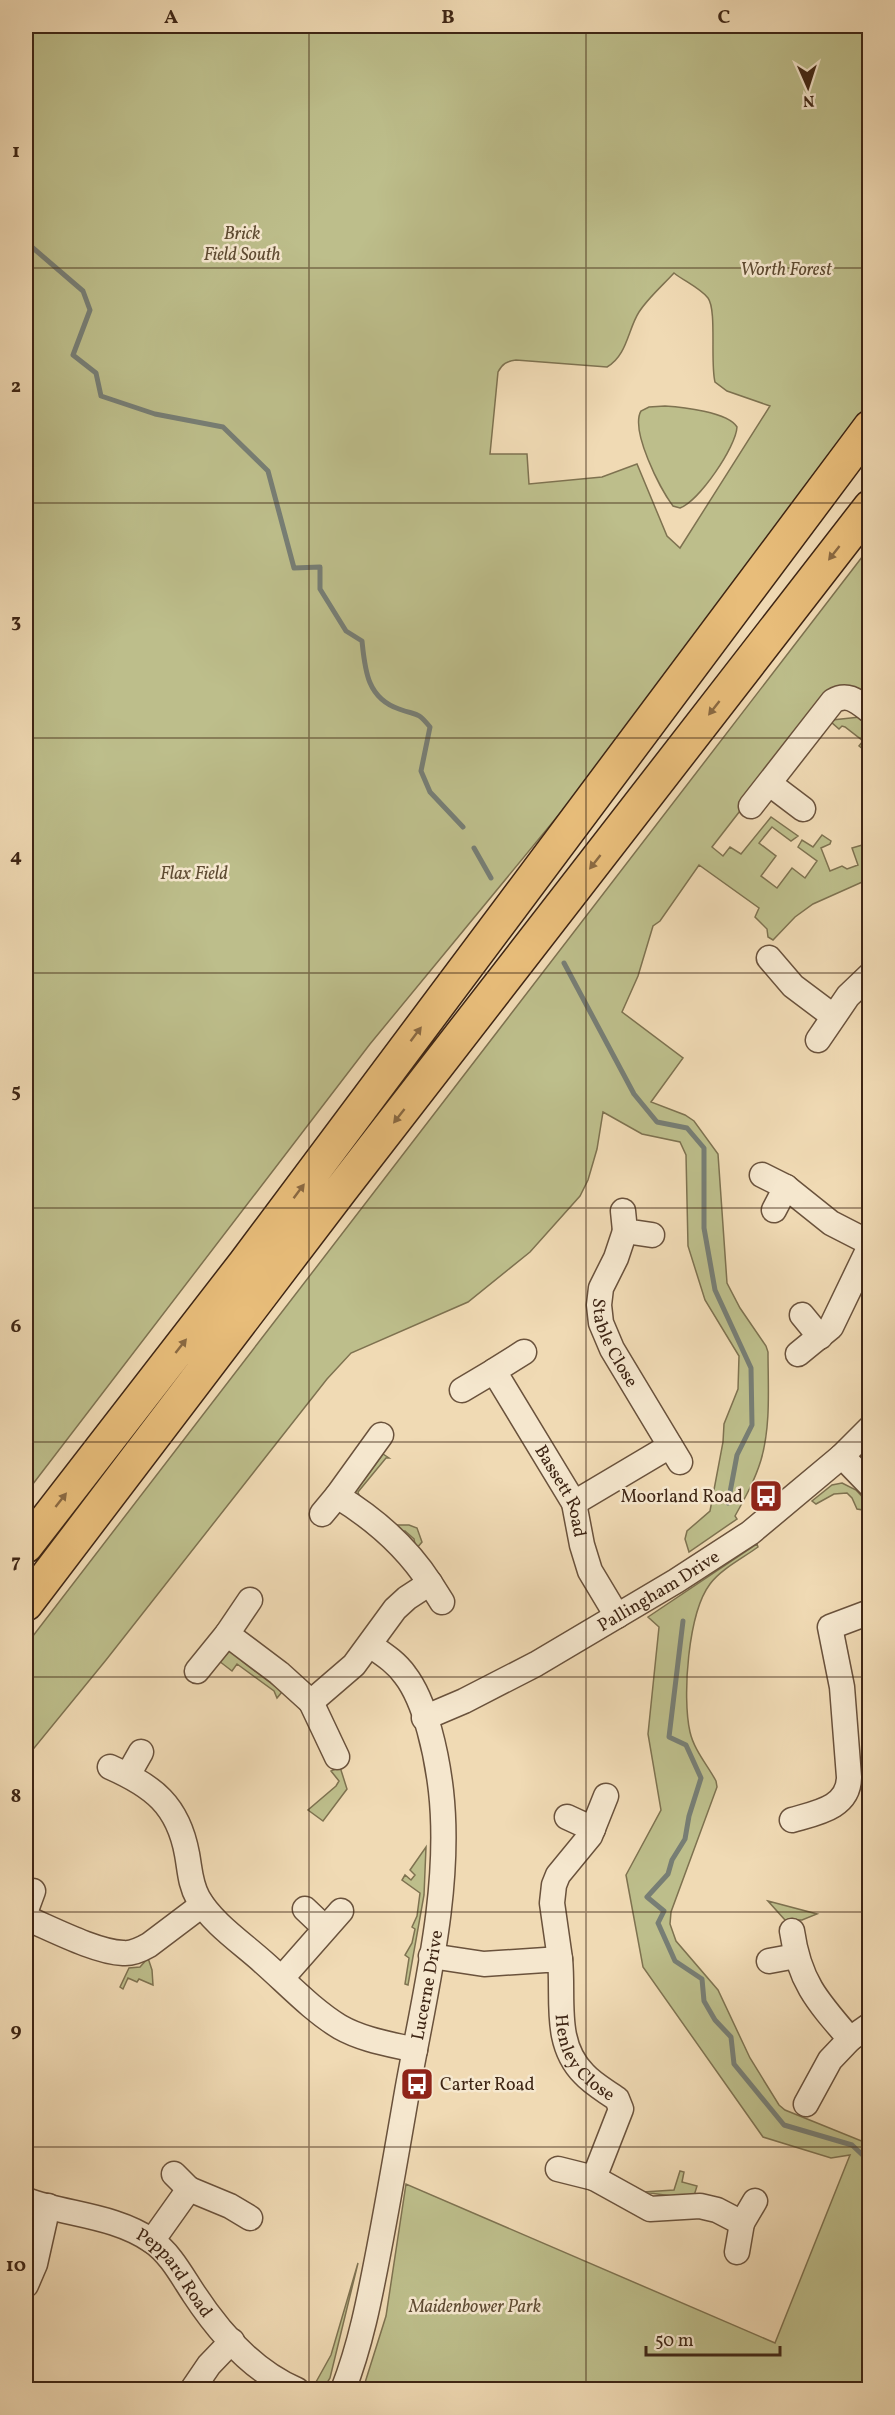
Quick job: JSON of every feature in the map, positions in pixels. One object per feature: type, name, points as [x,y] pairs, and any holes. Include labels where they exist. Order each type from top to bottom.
[{"type":"highway","points":[[26,1546],[245,1263],[870,427]]},
{"type":"highway","points":[[26,1604],[340,1191],[870,507]]},
{"type":"street","points":[[751,806],[833,701],[843,697],[849,698],[870,711]]},
{"type":"street","points":[[770,784],[802,809]]},
{"type":"street","points":[[769,958],[779,987],[800,992],[833,1016]]},
{"type":"street","points":[[818,1040],[833,1016],[854,990],[870,975]]},
{"type":"street","points":[[762,1175],[786,1187],[831,1223],[870,1245],[835,1320],[820,1337],[798,1354]]},
{"type":"street","points":[[774,1210],[786,1187]]},
{"type":"street","name":"Stable Close","points":[[574,1503],[675,1454],[612,1349],[601,1323],[599,1305],[602,1288],[616,1258],[624,1221],[652,1235]]},
{"type":"street","points":[[802,1315],[820,1337]]},
{"type":"street","points":[[462,1390],[524,1352]]},
{"type":"street","name":"Bassett Road","points":[[494,1371],[574,1503],[582,1545],[590,1571],[617,1616]]},
{"type":"street","name":"Pallingham Drive","points":[[424,1718],[488,1690],[617,1616],[750,1533],[842,1456],[870,1428]]},
{"type":"street","points":[[311,1702],[338,1680],[370,1645],[395,1609],[407,1598],[436,1592],[415,1560],[396,1539],[356,1508],[330,1505],[381,1435]]},
{"type":"street","points":[[842,1456],[870,1485]]},
{"type":"street","points":[[197,1671],[227,1634],[250,1600]]},
{"type":"street","points":[[792,1820],[828,1821],[849,1783],[842,1687],[821,1628],[870,1612]]},
{"type":"street","points":[[227,1634],[279,1673],[311,1702],[337,1757]]},
{"type":"street","name":"Lucerne Drive","points":[[343,2390],[361,2335],[374,2278],[431,1956],[441,1893],[444,1850],[439,1776],[424,1718],[406,1676],[398,1666],[370,1645]]},
{"type":"street","points":[[141,1752],[119,1771],[160,1797],[176,1818],[183,1835],[191,1884],[202,1905],[328,2018],[370,2039],[415,2050]]},
{"type":"street","name":"Henley Close","points":[[594,2178],[619,2115],[620,2103],[585,2076],[577,2067],[566,2046],[562,2024],[563,1982],[552,1904],[554,1885],[558,1875],[585,1843],[606,1796]]},
{"type":"street","points":[[567,1817],[593,1829]]},
{"type":"street","points":[[26,1918],[108,1951],[125,1954],[149,1945],[202,1905]]},
{"type":"street","points":[[282,1978],[333,1920],[305,1909]]},
{"type":"street","points":[[792,1930],[796,1956],[811,1991],[850,2038]]},
{"type":"street","points":[[431,1956],[484,1964],[560,1959]]},
{"type":"street","points":[[769,1961],[796,1956]]},
{"type":"street","points":[[806,2104],[830,2060],[850,2038],[870,2025]]},
{"type":"street","points":[[558,2169],[594,2178],[650,2209],[700,2206],[717,2210],[742,2223]]},
{"type":"street","points":[[152,2241],[181,2181],[250,2218]]},
{"type":"street","points":[[737,2252],[742,2223],[755,2201]]},
{"type":"street","points":[[26,2285],[35,2264],[37,2203]]},
{"type":"street","name":"Peppard Road","points":[[37,2203],[100,2219],[152,2241],[168,2257],[206,2311],[232,2341],[263,2371],[297,2390]]},
{"type":"street","points":[[192,2390],[209,2365],[232,2341]]},
{"type":"green space","points":[[26,26],[869,26],[869,438],[370,1044],[26,1493]],"holes":[[[674,273],[705,294],[711,304],[715,382],[727,391],[770,406],[680,548],[667,536],[637,464],[602,477],[529,484],[527,454],[490,454],[498,372],[503,365],[516,360],[607,367],[619,356],[635,319],[643,307]]]},
{"type":"green space","points":[[665,406],[715,414],[737,427],[724,460],[697,495],[680,508],[673,506],[661,487],[648,459],[640,431],[641,411],[649,407]]},
{"type":"green space","points":[[869,548],[869,703],[827,699],[712,847],[723,856],[730,847],[741,854],[771,817],[798,836],[791,841],[772,827],[759,843],[776,856],[761,876],[777,888],[792,868],[805,878],[817,861],[798,847],[802,840],[813,847],[822,835],[831,841],[830,844],[821,848],[830,871],[842,866],[847,869],[858,865],[852,848],[869,843],[869,879],[813,904],[795,917],[773,940],[768,937],[767,929],[755,917],[759,908],[699,865],[660,921],[653,926],[638,976],[622,1012],[683,1058],[651,1102],[685,1115],[694,1121],[718,1154],[727,1283],[768,1352],[768,1406],[764,1447],[756,1475],[735,1516],[737,1519],[689,1552],[685,1539],[687,1531],[710,1511],[723,1442],[724,1424],[738,1389],[739,1356],[705,1300],[688,1246],[686,1155],[680,1142],[642,1134],[603,1112],[597,1149],[588,1180],[580,1196],[530,1252],[468,1302],[351,1353],[327,1379],[26,1758],[26,1645]]},
{"type":"green space","points":[[860,717],[866,722],[866,731],[869,733],[869,754],[859,746],[863,741],[845,727],[842,726],[839,729],[831,722],[832,720]]},
{"type":"green space","points":[[383,1454],[389,1458],[386,1458],[358,1492],[359,1495],[396,1525],[409,1525],[417,1528],[422,1542],[416,1549],[414,1539],[405,1531],[395,1531],[355,1500],[352,1490],[355,1482],[364,1480]]},
{"type":"green space","points":[[842,1483],[856,1490],[869,1504],[869,1511],[857,1509],[847,1493],[834,1494],[816,1504],[812,1501],[832,1485]]},
{"type":"green space","name":"Maidenbower Park","points":[[757,1544],[758,1547],[726,1569],[710,1584],[696,1614],[687,1677],[688,1717],[692,1739],[716,1781],[717,1787],[671,1912],[670,1924],[676,1941],[718,1990],[750,2058],[779,2105],[785,2110],[869,2144],[869,2389],[363,2389],[386,2316],[406,2184],[775,2343],[850,2155],[831,2158],[763,2137],[643,1967],[626,1875],[661,1810],[648,1734],[659,1627],[648,1617]]},
{"type":"green space","points":[[229,1649],[240,1652],[242,1661],[276,1687],[286,1687],[277,1698],[274,1691],[237,1664],[232,1671],[219,1661]]},
{"type":"green space","points":[[340,1767],[347,1789],[323,1821],[308,1810],[336,1786],[339,1781],[331,1771]]},
{"type":"green space","points":[[426,1847],[424,1895],[408,1985],[405,1984],[409,1958],[405,1955],[412,1943],[415,1929],[412,1927],[417,1916],[420,1893],[402,1880],[405,1875],[411,1880],[415,1875],[410,1870]]},
{"type":"green space","points":[[768,1901],[817,1914],[802,1920],[785,1920]]},
{"type":"green space","points":[[148,1958],[153,1985],[139,1979],[137,1982],[128,1978],[123,1989],[120,1987],[129,1968],[140,1967]]},
{"type":"green space","points":[[680,2171],[684,2172],[682,2182],[697,2186],[693,2199],[643,2192],[674,2190]]},
{"type":"green space","points":[[358,2263],[330,2378],[327,2383],[316,2382],[331,2355]]},
{"type":"waterway","points":[[26,242],[83,291],[90,310],[73,355],[96,373],[101,396],[155,414],[223,427],[268,471],[294,568],[320,567],[320,589],[346,631],[362,641],[367,672],[374,690],[388,704],[416,714],[430,727],[421,771],[430,792],[463,827]]},
{"type":"waterway","points":[[474,848],[491,878]]},
{"type":"waterway","points":[[564,963],[634,1094],[657,1122],[687,1128],[704,1148],[704,1228],[715,1290],[751,1368],[752,1425],[737,1455],[728,1503]]},
{"type":"waterway","points":[[683,1621],[669,1737],[686,1745],[701,1778],[689,1816],[685,1839],[672,1860],[668,1874],[647,1897],[664,1911],[658,1923],[675,1961],[702,1979],[704,2001],[715,2020],[731,2037],[734,2064],[784,2125],[852,2145],[870,2162]]},
{"type":"place","name":"Moorland Road","points":[[766,1496]]},
{"type":"place","name":"Carter Road","points":[[417,2084]]},
{"type":"park label","name":"Brick Field South","points":[[242,243]]},
{"type":"park label","name":"Worth Forest","points":[[786,269]]},
{"type":"park label","name":"Flax Field","points":[[194,873]]}]
